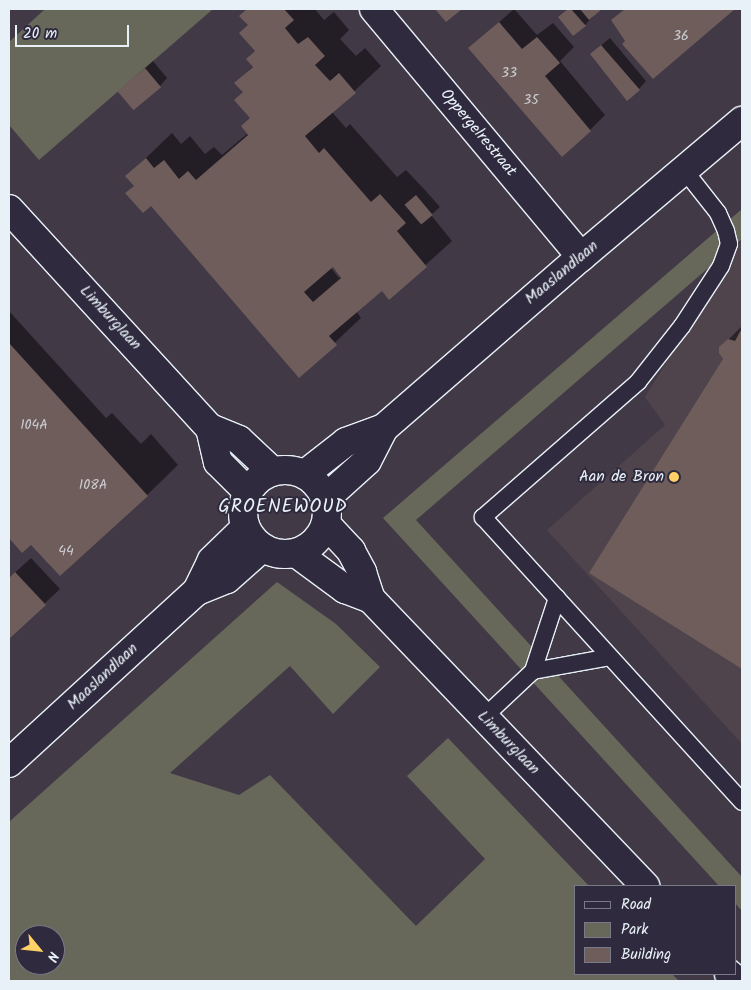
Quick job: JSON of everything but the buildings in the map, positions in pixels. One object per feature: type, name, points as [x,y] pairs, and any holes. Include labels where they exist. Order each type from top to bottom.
[{"type":"street","name":"Oppergelrestraat","points":[[374,9],[581,257]]},
{"type":"street","name":"Maaslandlaan","points":[[305,474],[346,442],[384,428],[581,257],[742,121]]},
{"type":"street","name":"Limburglaan","points":[[9,209],[210,428],[239,440],[272,471]]},
{"type":"street","name":"Limburglaan","points":[[210,428],[218,462],[248,492]]},
{"type":"street","name":"Maaslandlaan","points":[[326,511],[367,461],[384,428]]},
{"type":"street","points":[[288,469],[305,474],[317,484],[326,511],[315,542],[296,553],[284,555],[273,553],[254,538],[242,516],[243,504],[248,492],[257,479],[272,471],[288,469]]},
{"type":"street","name":"Limburglaan","points":[[326,511],[362,572],[371,599],[644,885]]},
{"type":"street","name":"Maaslandlaan","points":[[9,763],[197,591],[212,560],[254,538]]},
{"type":"street","name":"Limburglaan","points":[[296,553],[345,590],[371,599]]},
{"type":"lane","points":[[685,171],[718,213],[726,231],[729,244],[720,266],[682,326],[638,382],[483,517],[742,802]]},
{"type":"lane","points":[[483,718],[533,671],[557,598]]},
{"type":"lane","points":[[533,671],[610,656]]},
{"type":"shaded area","name":"Aan de Bron","points":[[742,239],[742,744],[547,530],[665,425],[645,397]]},
{"type":"green space","points":[[45,9],[213,9],[39,160],[9,125],[9,42]]},
{"type":"green space","points":[[742,209],[742,239],[416,520],[742,877],[742,911],[736,904],[736,885],[718,885],[383,518]]},
{"type":"green space","points":[[277,582],[336,624],[380,667],[333,714],[290,666],[170,773],[239,795],[270,775],[416,926],[485,859],[407,776],[448,738],[588,885],[574,885],[574,975],[673,975],[679,981],[9,981],[9,822]]},
{"type":"place","name":"Aan de Bron","points":[[674,477]]},
{"type":"district","name":"GROENEWOUD","points":[[283,508]]}]
